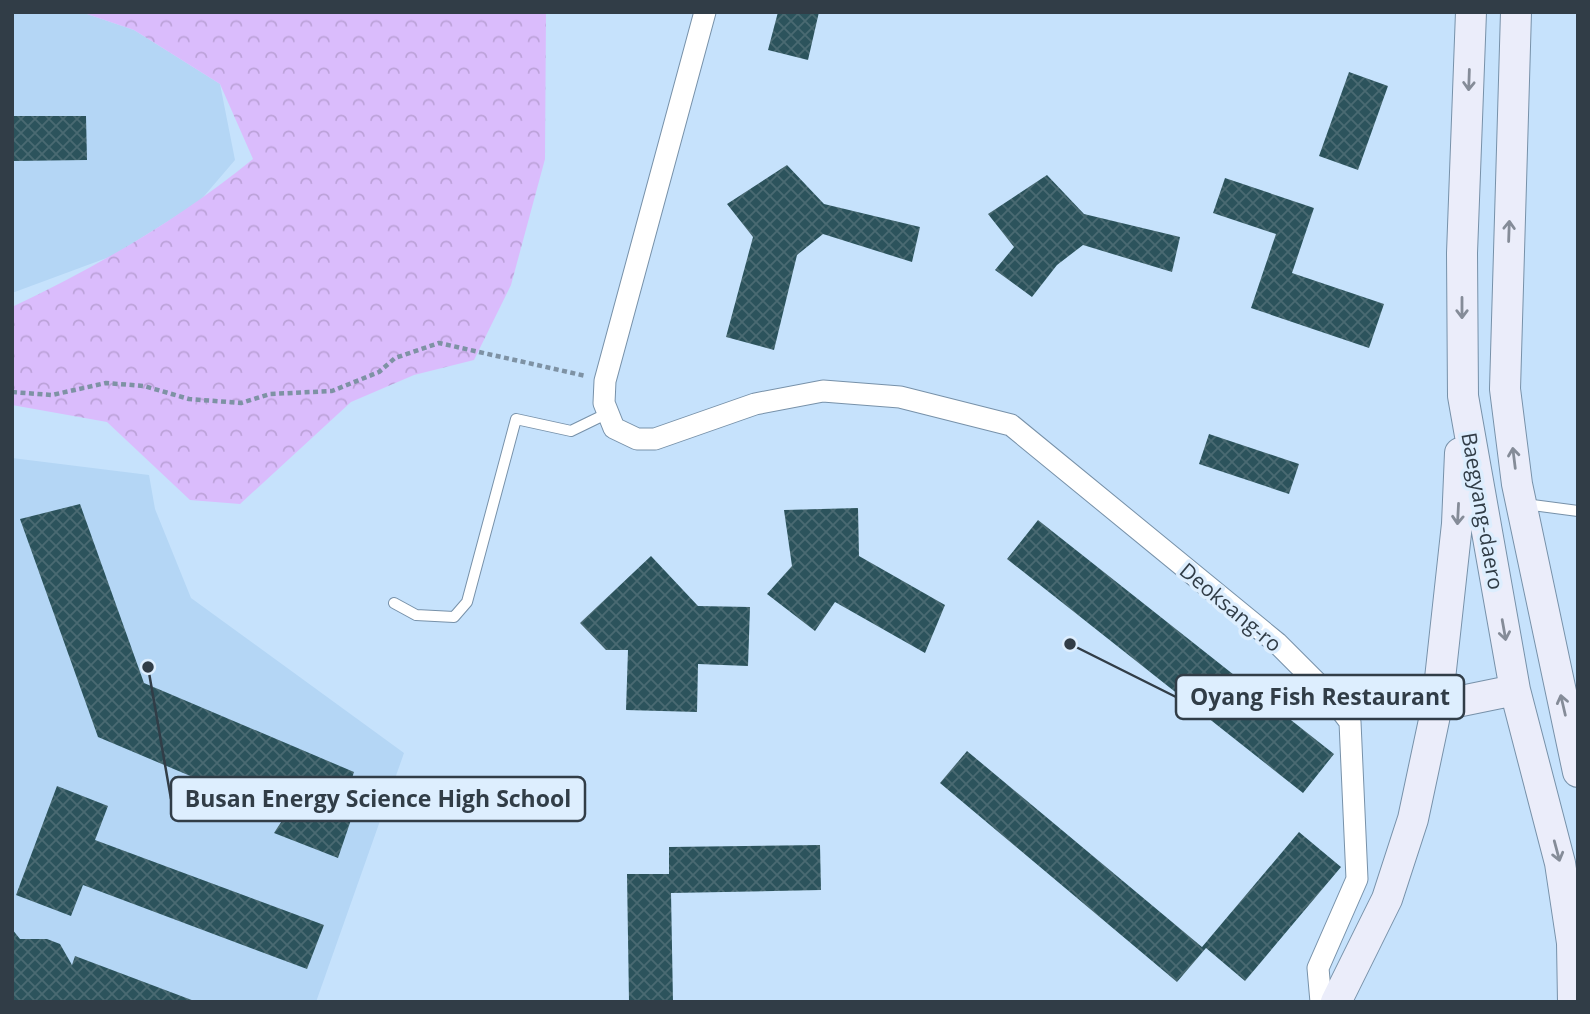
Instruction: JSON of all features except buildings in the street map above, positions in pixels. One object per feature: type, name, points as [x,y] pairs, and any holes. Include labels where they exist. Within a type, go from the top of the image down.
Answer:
[{"type":"main road","name":"Baegyang-daero","points":[[1471,12],[1462,253],[1463,397],[1515,690],[1560,863],[1572,943],[1573,1002]]},
{"type":"main road","name":"Baegyang-daero","points":[[1516,12],[1505,389],[1521,503],[1578,772]]},
{"type":"main road","points":[[1336,1002],[1387,899],[1413,819],[1437,706],[1457,524],[1463,397]]},
{"type":"main road","points":[[1437,706],[1515,690]]},
{"type":"street","points":[[606,414],[605,381],[705,12]]},
{"type":"street","name":"Deoksang-ro","points":[[606,414],[622,435],[637,439],[655,439],[755,404],[822,391],[900,397],[1011,425],[1277,643],[1331,697],[1350,722],[1357,879],[1318,968],[1321,1002]]},
{"type":"lane","points":[[394,603],[416,615],[454,617],[467,602],[516,419],[571,430],[606,414]]},
{"type":"lane","name":"Baegyang-daero","points":[[1521,503],[1578,511]]},
{"type":"path","points":[[12,392],[52,395],[106,383],[144,386],[189,399],[241,403],[270,394],[332,391],[379,372],[395,358],[439,343],[605,381]]},
{"type":"shaded area","points":[[12,12],[81,12],[134,30],[220,84],[235,160],[199,202],[112,256],[12,293]]},
{"type":"shaded area","points":[[12,458],[149,475],[155,509],[191,598],[404,753],[316,1002],[12,1002]]},
{"type":"green space","points":[[81,12],[546,12],[545,159],[511,285],[474,360],[414,375],[351,402],[240,504],[190,500],[107,422],[12,405],[12,307],[137,240],[197,202],[253,159],[220,84],[134,30]]},
{"type":"place","name":"Oyang Fish Restaurant","points":[[1070,644]]},
{"type":"place","name":"Busan Energy Science High School","points":[[148,667]]}]
